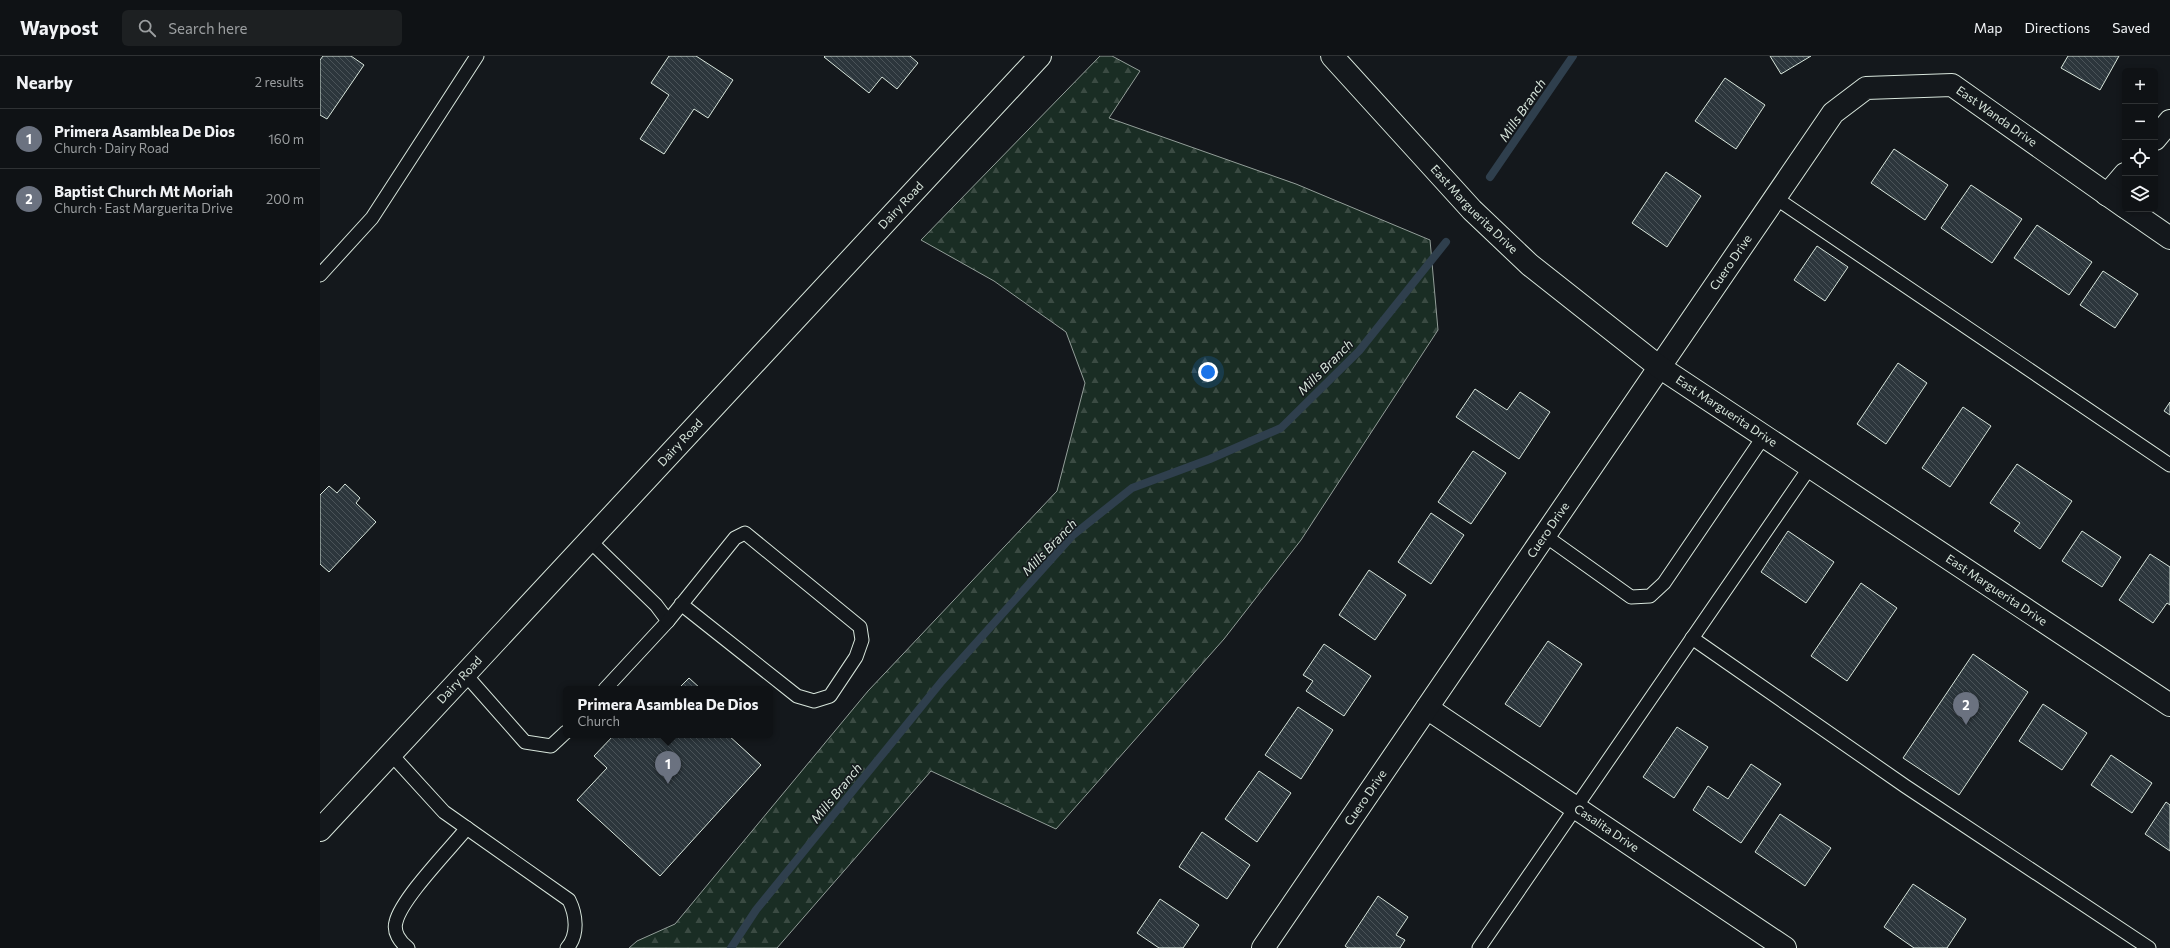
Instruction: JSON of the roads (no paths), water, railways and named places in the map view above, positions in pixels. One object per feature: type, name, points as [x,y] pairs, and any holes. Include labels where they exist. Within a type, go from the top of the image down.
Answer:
[{"type":"street","name":"Dairy Road","points":[[320,830],[1040,56]]},
{"type":"street","name":"East Marguerita Drive","points":[[1332,56],[1472,210],[1530,265],[1658,366],[2170,705]]},
{"type":"street","name":"East Wanda Drive","points":[[1833,112],[1866,88],[1952,85],[2122,205]]},
{"type":"street","name":"Cuero Drive","points":[[1263,948],[1658,366],[1833,112]]},
{"type":"street","points":[[2158,135],[2170,121]]},
{"type":"street","points":[[2107,195],[2123,176]]},
{"type":"street","points":[[2132,212],[2170,238]]},
{"type":"street","name":"Casalita Drive","points":[[1427,708],[1785,948]]},
{"type":"lane","points":[[320,275],[372,218],[477,56]]},
{"type":"lane","points":[[1774,197],[2170,465]]},
{"type":"lane","points":[[1544,536],[1631,597],[1650,596],[1664,583],[1764,436]]},
{"type":"lane","points":[[1479,948],[1810,467]]},
{"type":"lane","points":[[609,686],[668,621],[681,604],[735,538],[745,533],[860,627],[862,640],[856,657],[830,696],[814,701],[797,696],[681,604]]},
{"type":"lane","points":[[589,540],[656,606],[668,621]]},
{"type":"lane","points":[[1692,638],[1905,786],[2149,948]]},
{"type":"lane","points":[[465,674],[525,742],[551,746],[563,735]]},
{"type":"lane","points":[[391,754],[444,812],[569,900],[576,919],[574,932],[567,948]]},
{"type":"lane","points":[[408,948],[396,933],[395,923],[399,913],[411,896],[467,828]]},
{"type":"waterway","name":"Mills Branch","points":[[1490,177],[1573,56]]},
{"type":"waterway","name":"Mills Branch","points":[[731,948],[756,910],[942,681],[1072,536],[1132,488],[1210,459],[1281,428],[1359,351],[1446,242]]},
{"type":"place","name":"Baptist Church Mt Moriah","points":[[1966,725]]},
{"type":"place","name":"Primera Asamblea De Dios","points":[[668,784]]}]
